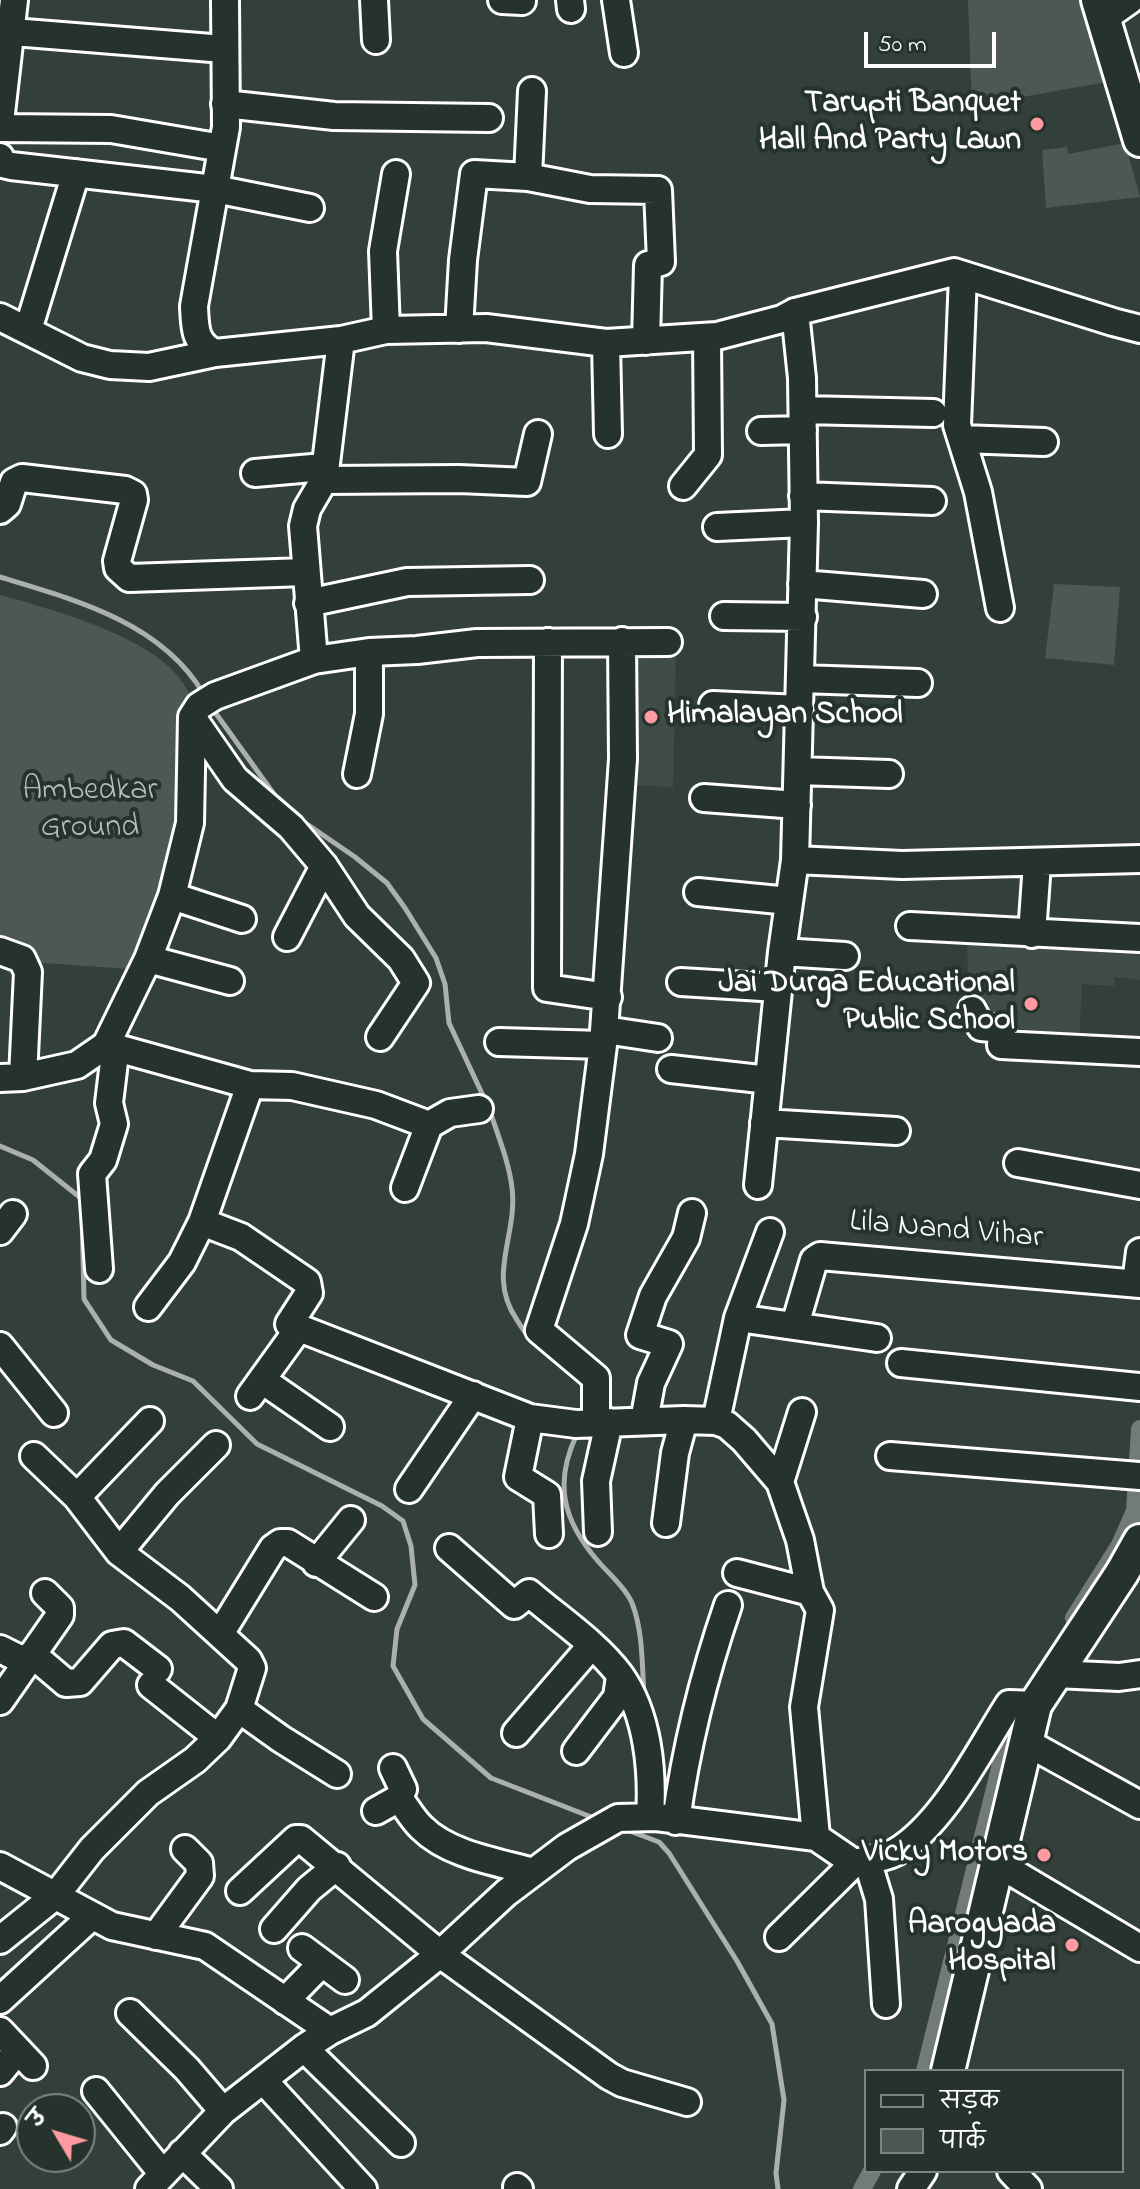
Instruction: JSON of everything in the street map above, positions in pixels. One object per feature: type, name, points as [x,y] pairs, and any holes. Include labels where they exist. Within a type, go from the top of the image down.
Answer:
[{"type":"main road","points":[[1100,9],[1140,140]]},
{"type":"main road","points":[[948,2069],[1026,1742],[1025,1704],[1055,1674],[1140,1541]]},
{"type":"street","points":[[14,0],[6,31],[0,125],[111,129],[222,148]]},
{"type":"street","points":[[215,353],[205,348],[195,333],[194,306],[226,127],[225,0]]},
{"type":"street","points":[[374,0],[376,40]]},
{"type":"street","points":[[502,0],[522,1]]},
{"type":"street","points":[[616,0],[624,53]]},
{"type":"street","points":[[1100,9],[1130,0]]},
{"type":"street","points":[[6,31],[224,49]]},
{"type":"street","points":[[528,177],[532,91]]},
{"type":"street","points":[[225,104],[334,116],[489,118]]},
{"type":"street","points":[[0,157],[3,164],[11,166],[215,189],[310,208]]},
{"type":"street","points":[[28,330],[76,173]]},
{"type":"street","points":[[386,330],[383,251],[396,174]]},
{"type":"street","points":[[459,329],[463,260],[474,174],[528,177],[590,189],[658,190],[661,262],[648,265],[646,341]]},
{"type":"street","points":[[0,317],[82,358],[110,365],[149,367],[215,353],[341,340],[386,330],[486,328],[606,343],[707,337],[954,272],[1140,329]]},
{"type":"street","points":[[963,275],[957,425],[978,492],[1000,608]]},
{"type":"street","points":[[758,1185],[782,952],[795,860],[803,617],[803,420],[795,312]]},
{"type":"street","points":[[683,486],[708,455],[707,337]]},
{"type":"street","points":[[314,660],[304,518],[324,473],[341,340]]},
{"type":"street","points":[[606,343],[608,434]]},
{"type":"street","points":[[761,431],[803,420],[933,413]]},
{"type":"street","points":[[255,473],[527,482],[538,434]]},
{"type":"street","points":[[962,439],[1044,442]]},
{"type":"street","points":[[0,510],[7,504],[14,482],[22,478],[125,490],[133,494],[134,500],[117,561],[122,575],[129,578],[306,572]]},
{"type":"street","points":[[717,527],[803,510],[932,501]]},
{"type":"street","points":[[308,603],[407,582],[530,580]]},
{"type":"street","points":[[802,584],[923,594]]},
{"type":"street","points":[[724,616],[803,617]]},
{"type":"street","points":[[598,1532],[593,1423],[596,1378],[539,1330],[574,1224],[589,1154],[604,1038],[623,759],[622,641]]},
{"type":"street","points":[[548,642],[547,988],[608,997]]},
{"type":"street","points":[[202,706],[314,660],[369,652],[477,643],[668,642]]},
{"type":"street","points":[[357,774],[369,714],[369,652]]},
{"type":"street","points":[[801,679],[918,683]]},
{"type":"street","points":[[713,705],[800,709]]},
{"type":"street","points":[[202,706],[235,779],[291,827],[324,866],[357,916],[401,959],[416,983],[380,1037]]},
{"type":"street","points":[[0,951],[22,959],[28,972],[12,1078],[77,1065],[106,1045],[148,959],[172,896],[190,823],[202,706]]},
{"type":"street","points":[[798,771],[889,774]]},
{"type":"street","points":[[704,798],[797,805]]},
{"type":"street","points":[[795,860],[902,865],[1140,859]]},
{"type":"street","points":[[1032,934],[1037,863]]},
{"type":"street","points":[[287,937],[324,866]]},
{"type":"street","points":[[698,892],[789,901]]},
{"type":"street","points":[[172,896],[242,919]]},
{"type":"street","points":[[910,926],[1140,938]]},
{"type":"street","points":[[782,952],[845,956]]},
{"type":"street","points":[[148,959],[230,981]]},
{"type":"street","points":[[681,982],[778,988]]},
{"type":"street","points":[[972,1010],[981,1027],[1002,1029],[1001,1045],[1140,1052]]},
{"type":"street","points":[[499,1042],[658,1038]]},
{"type":"street","points":[[106,1045],[250,1085],[292,1086],[376,1105],[429,1125]]},
{"type":"street","points":[[99,1269],[92,1174],[103,1160],[114,1124],[109,1103],[114,1062],[106,1045]]},
{"type":"street","points":[[671,1069],[769,1080]]},
{"type":"street","points":[[148,1307],[182,1262],[202,1222],[250,1085]]},
{"type":"street","points":[[405,1188],[429,1125],[450,1113],[479,1109]]},
{"type":"street","points":[[764,1123],[896,1131]]},
{"type":"street","points":[[1018,1163],[1140,1185]]},
{"type":"street","points":[[644,1421],[651,1383],[669,1344],[640,1335],[653,1296],[686,1238],[692,1213]]},
{"type":"street","points":[[202,1222],[241,1237],[307,1282],[309,1293],[289,1324],[530,1418],[593,1423],[716,1421],[727,1425],[744,1440],[780,1482],[800,1540],[810,1592],[820,1610],[804,1707],[816,1837]]},
{"type":"street","points":[[716,1421],[738,1318],[770,1232]]},
{"type":"street","points":[[1138,1283],[1140,1252]]},
{"type":"street","name":"Lila Nand Vihar","points":[[795,1325],[814,1260],[820,1256],[1138,1283]]},
{"type":"street","points":[[738,1318],[877,1338]]},
{"type":"street","points":[[299,1328],[256,1388],[330,1427]]},
{"type":"street","points":[[0,1346],[54,1413]]},
{"type":"street","points":[[901,1363],[1139,1386]]},
{"type":"street","points":[[409,1489],[473,1395]]},
{"type":"street","points":[[780,1482],[802,1412]]},
{"type":"street","points":[[530,1418],[518,1477],[547,1495],[549,1534]]},
{"type":"street","points":[[666,1523],[675,1453],[684,1420]]},
{"type":"street","points":[[77,1497],[150,1421]]},
{"type":"street","points":[[119,1552],[167,1494],[216,1445]]},
{"type":"street","points":[[0,1940],[56,1895],[92,1849],[148,1793],[195,1760],[218,1738],[239,1709],[252,1668],[248,1660],[180,1598],[119,1552],[77,1497],[34,1456]]},
{"type":"street","points":[[890,1456],[1137,1476]]},
{"type":"street","points":[[316,1563],[351,1520]]},
{"type":"street","points":[[220,1634],[273,1548],[280,1543],[288,1543],[374,1597]]},
{"type":"street","points":[[449,1548],[514,1605],[529,1593],[591,1646],[620,1676],[633,1699],[644,1735],[652,1784],[650,1817]]},
{"type":"street","points":[[737,1573],[810,1592]]},
{"type":"street","points":[[0,1701],[60,1615],[56,1602],[45,1593]]},
{"type":"street","points":[[676,1821],[685,1761],[711,1655],[728,1605]]},
{"type":"street","points":[[0,1649],[29,1658],[66,1683],[73,1684],[80,1682],[118,1642],[124,1643],[218,1738]]},
{"type":"street","points":[[516,1733],[591,1646]]},
{"type":"street","points":[[1055,1674],[1119,1677],[1140,1674]]},
{"type":"street","points":[[576,1751],[617,1697],[620,1676]]},
{"type":"street","points":[[779,1937],[860,1861],[894,1853],[927,1827],[1009,1704],[1025,1704]]},
{"type":"street","points":[[239,1709],[337,1774]]},
{"type":"street","points":[[1026,1742],[1140,1805]]},
{"type":"street","points":[[376,1811],[399,1798],[403,1789],[393,1768]]},
{"type":"street","points":[[399,1798],[422,1829],[443,1843],[466,1853],[533,1872]]},
{"type":"street","points":[[96,2091],[156,2181],[223,2111],[304,2048],[367,2013],[533,1872],[608,1823],[650,1817],[816,1837],[860,1861],[879,1899],[886,2004]]},
{"type":"street","points":[[240,1891],[296,1839],[306,1842],[440,1954],[609,2076],[622,2083],[687,2102]]},
{"type":"street","points":[[156,1936],[200,1876],[199,1863],[185,1849]]},
{"type":"street","points":[[997,1863],[1140,1948]]},
{"type":"street","points":[[274,1929],[309,1889],[337,1866]]},
{"type":"street","points":[[3,1872],[56,1895],[112,1926],[205,1946],[330,2031]]},
{"type":"street","points":[[0,2000],[92,1916]]},
{"type":"street","points":[[285,2001],[312,1956],[345,1980]]},
{"type":"street","points":[[130,2013],[187,2069],[223,2111]]},
{"type":"street","points":[[0,2031],[26,2058],[0,2072]]},
{"type":"street","points":[[304,2048],[401,2143]]},
{"type":"street","points":[[264,2081],[363,2189]]},
{"type":"street","points":[[182,2153],[219,2189]]},
{"type":"street","points":[[1013,2173],[1028,2189]]},
{"type":"shaded area","name":"Himalayan School","points":[[628,649],[676,650],[673,787],[627,785]]},
{"type":"shaded area","name":"Jai Durga Educational Public School","points":[[967,935],[1140,942],[1140,980],[1115,977],[1114,986],[1082,984],[1079,1043],[1005,1041],[980,1021],[983,978],[968,976]]},
{"type":"green space","points":[[968,0],[1083,0],[1106,82],[972,106]]},
{"type":"green space","points":[[1125,143],[1140,197],[1046,208],[1042,150],[1067,147],[1068,154]]},
{"type":"green space","points":[[1054,584],[1120,587],[1114,665],[1045,658]]},
{"type":"green space","name":"Ambedkar Ground","points":[[0,595],[79,619],[135,643],[178,677],[191,697],[178,717],[179,822],[157,903],[129,969],[43,963],[0,943]]},
{"type":"waterway","points":[[0,577],[57,594],[140,631],[164,648],[203,693]]},
{"type":"waterway","points":[[212,708],[276,797]]},
{"type":"waterway","points":[[301,820],[387,883],[405,908],[436,958],[445,984],[449,1023],[486,1102]]},
{"type":"waterway","points":[[490,1111],[512,1188],[513,1206],[503,1271],[504,1287],[517,1320],[530,1339],[541,1348]]},
{"type":"waterway","points":[[0,1146],[33,1160],[82,1199],[82,1204]]},
{"type":"waterway","points":[[82,1214],[84,1299],[111,1340],[153,1365],[193,1381],[257,1444],[382,1506],[403,1521],[411,1546],[415,1585],[397,1629],[393,1666],[423,1719],[491,1778],[599,1820]]},
{"type":"waterway","points":[[1074,1618],[1120,1545],[1135,1511],[1140,1429]]},
{"type":"waterway","points":[[577,1434],[566,1468],[565,1500],[569,1515],[585,1545],[632,1603],[640,1637],[644,1695]]},
{"type":"waterway","points":[[925,2069],[1006,1744],[1022,1705]]},
{"type":"waterway","points":[[627,1830],[659,1842],[669,1853],[737,1961],[772,2024],[784,2100],[776,2173],[778,2189]]},
{"type":"waterway","points":[[862,2189],[871,2173]]},
{"type":"place","name":"Tarupti Banquet Hall And Party Lawn","points":[[1037,124]]},
{"type":"place","name":"Himalayan School","points":[[651,717]]},
{"type":"place","name":"Jai Durga Educational Public School","points":[[1031,1004]]},
{"type":"place","name":"Vicky Motors","points":[[1044,1855]]},
{"type":"place","name":"Aarogyada Hospital","points":[[1072,1945]]}]
